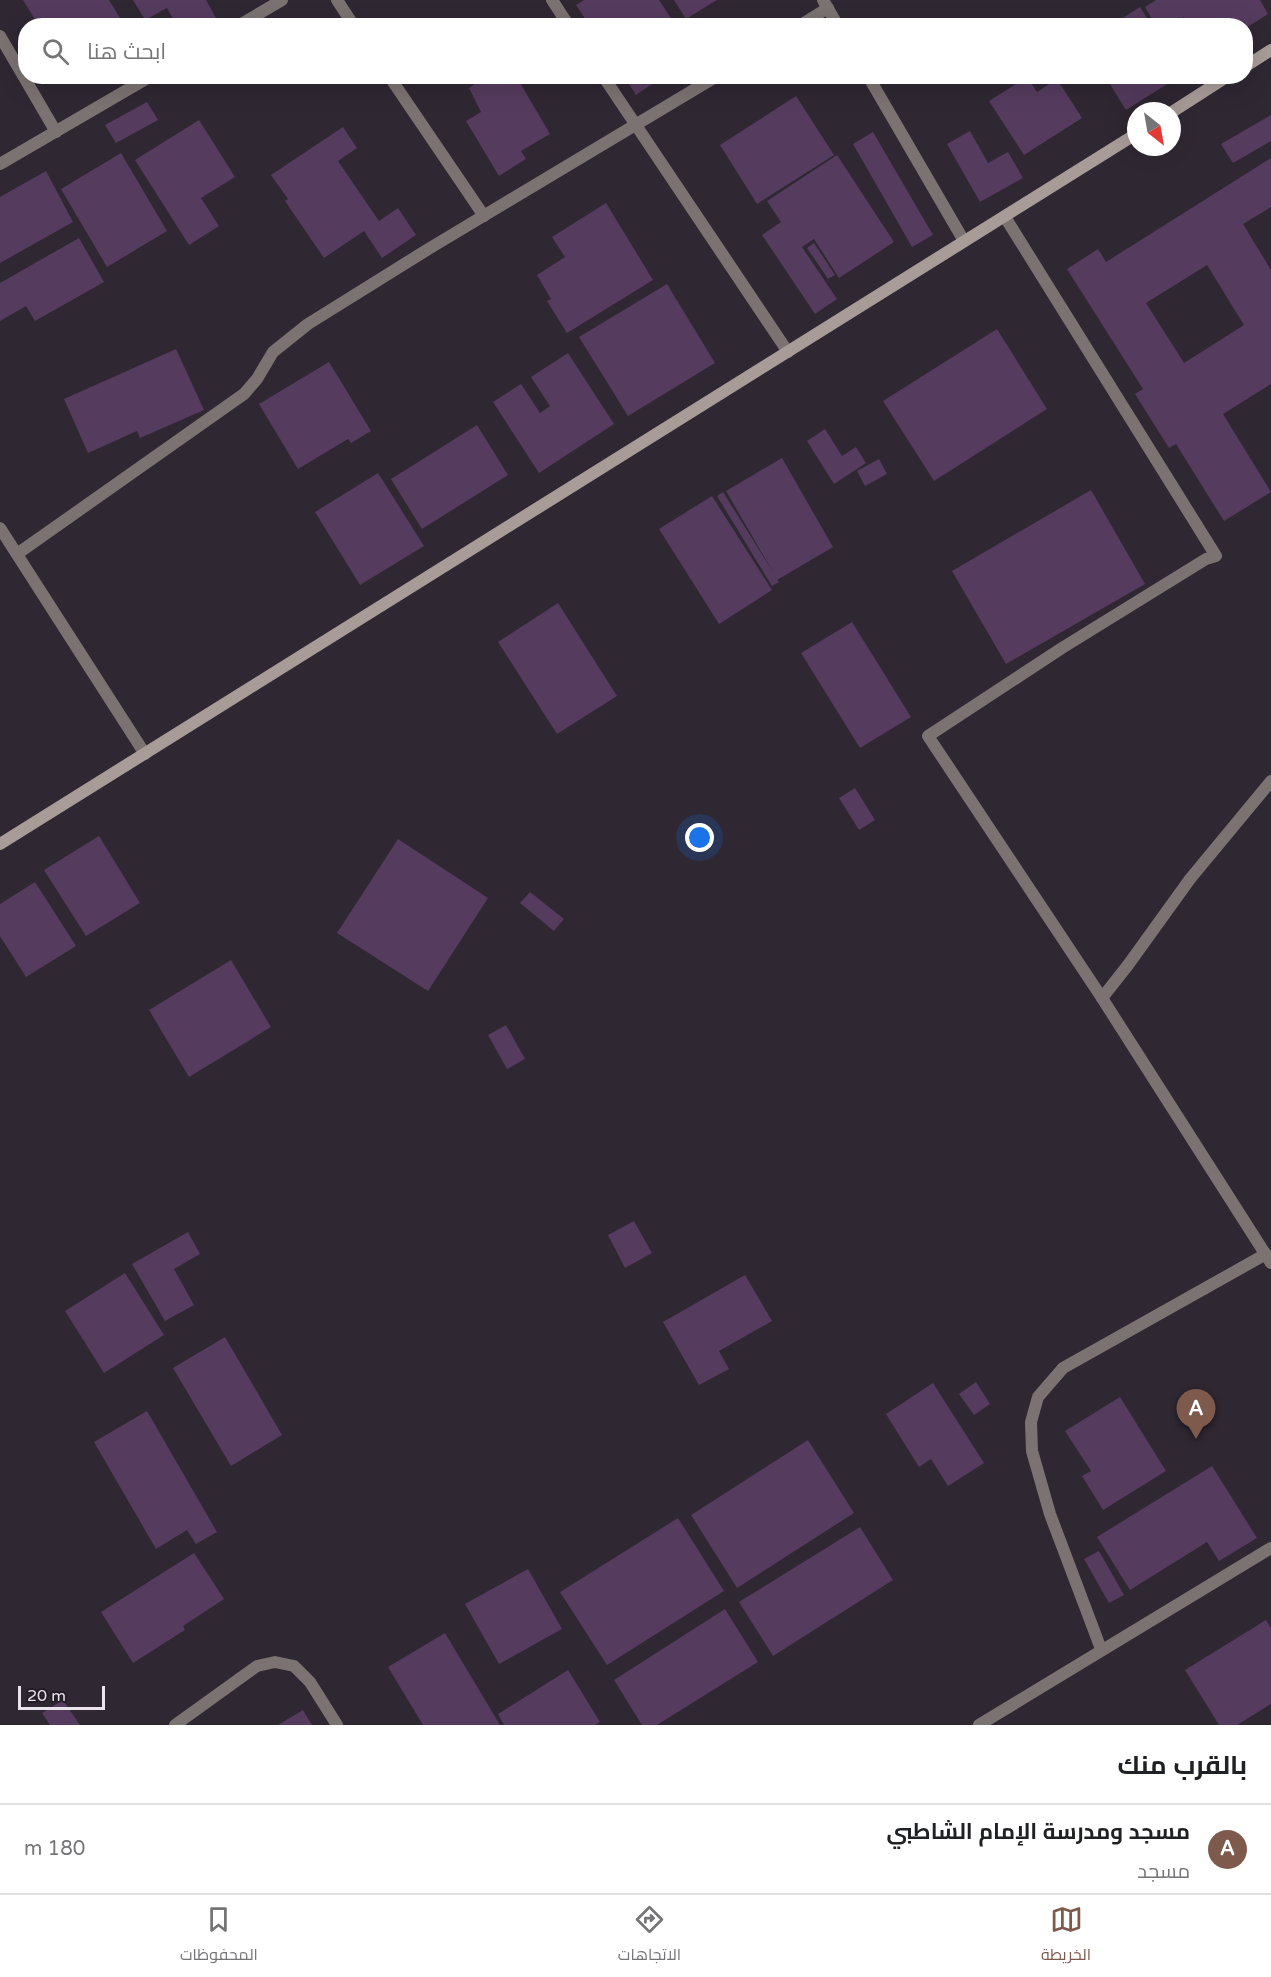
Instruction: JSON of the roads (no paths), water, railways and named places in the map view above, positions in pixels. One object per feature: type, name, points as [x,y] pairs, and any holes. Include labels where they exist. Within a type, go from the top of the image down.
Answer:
[{"type":"street","points":[[252,18],[282,0]]},
{"type":"street","points":[[337,0],[349,18]]},
{"type":"street","points":[[552,0],[564,18]]},
{"type":"street","points":[[809,18],[826,4],[834,18]]},
{"type":"street","points":[[0,36],[18,67]]},
{"type":"street","points":[[1253,61],[1271,50]]},
{"type":"street","points":[[28,84],[56,132]]},
{"type":"street","points":[[0,165],[137,84]]},
{"type":"street","points":[[394,84],[484,216]]},
{"type":"street","points":[[608,84],[788,352]]},
{"type":"street","points":[[17,554],[244,394],[257,379],[273,352],[308,324],[704,84]]},
{"type":"street","points":[[873,84],[964,241]]},
{"type":"street","points":[[1181,106],[1216,84]]},
{"type":"street","points":[[0,844],[1127,140]]},
{"type":"street","points":[[1005,217],[1216,556],[1206,559],[1072,642],[928,736],[1102,998],[1268,1258],[1064,1368],[1038,1397],[1031,1422],[1032,1451],[1050,1514],[1101,1649]]},
{"type":"street","points":[[0,528],[145,754]]},
{"type":"street","points":[[1102,998],[1191,879],[1271,781]]},
{"type":"street","points":[[979,1725],[1271,1548]]},
{"type":"street","points":[[175,1725],[257,1666],[275,1662],[294,1666],[310,1682],[337,1725]]},
{"type":"place","name":"مسجد ومدرسة الإمام الشاطبي","points":[[1196,1439]]}]
